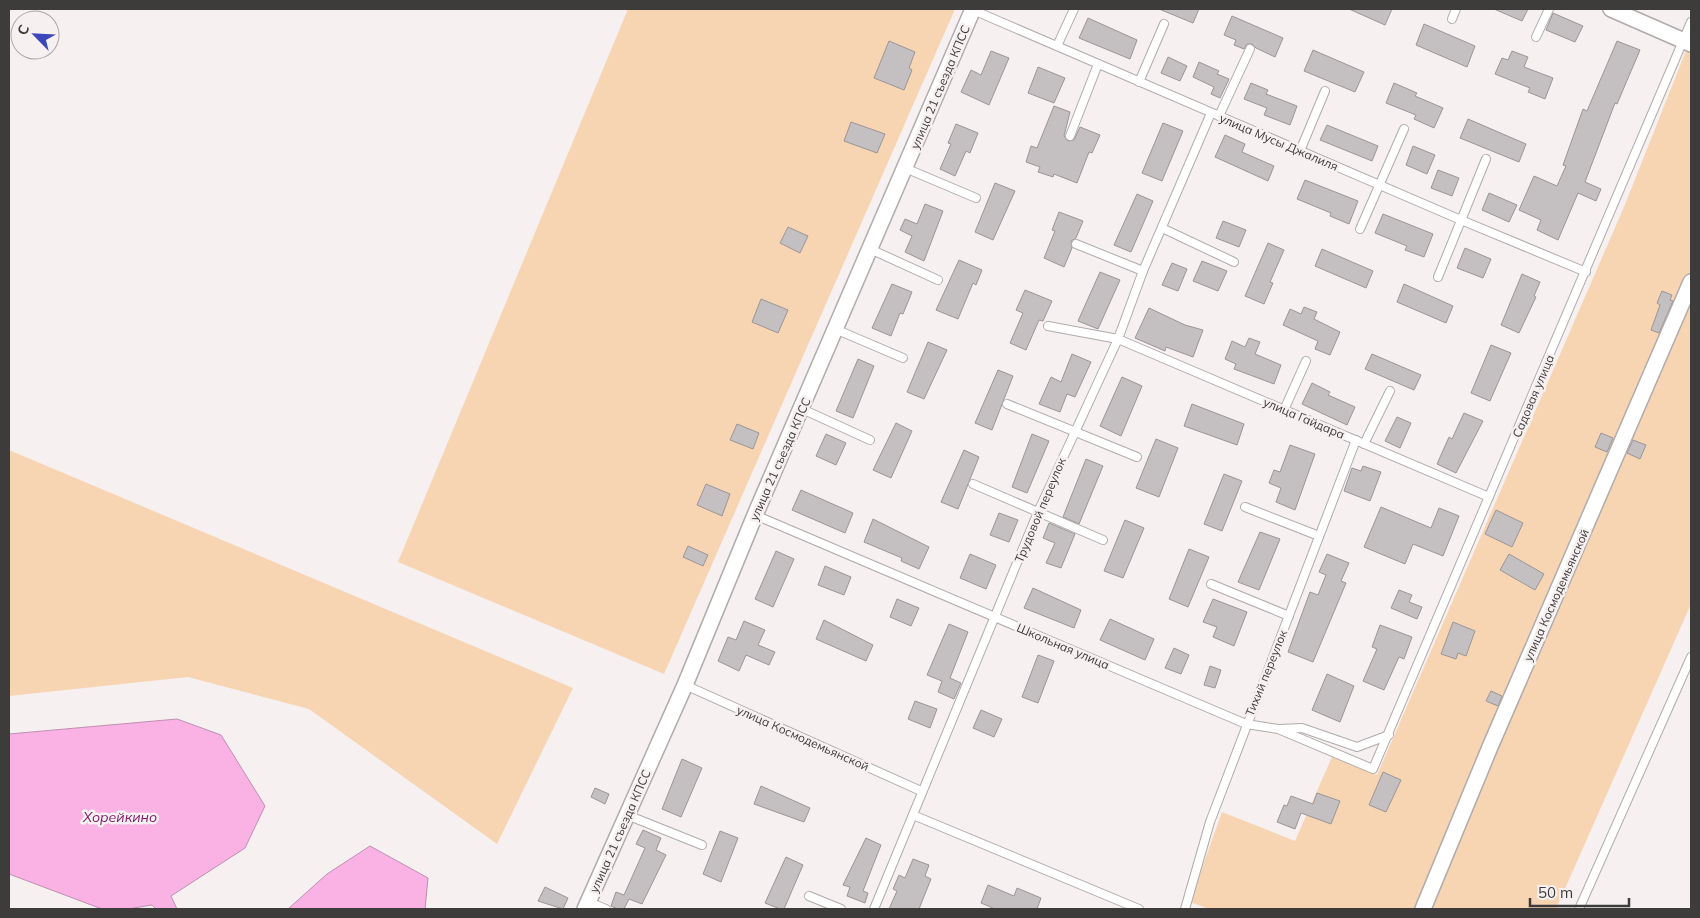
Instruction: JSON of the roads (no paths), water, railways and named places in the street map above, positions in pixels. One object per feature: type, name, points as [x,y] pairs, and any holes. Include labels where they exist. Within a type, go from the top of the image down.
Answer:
[{"type":"street","name":"улица 21 съезда КПСС","points":[[587,905],[685,686],[755,515],[973,9]]},
{"type":"street","points":[[1612,9],[1687,42]]},
{"type":"street","name":"улица Космодемьянской","points":[[1423,909],[1490,747],[1691,282]]},
{"type":"lane","name":"улица Мусы Джалиля","points":[[973,9],[1139,82],[1586,272]]},
{"type":"lane","points":[[1057,46],[1074,9]]},
{"type":"lane","points":[[1452,19],[1456,9]]},
{"type":"lane","points":[[1536,37],[1549,9]]},
{"type":"lane","name":"Садовая улица","points":[[1373,769],[1586,272],[1687,42],[1691,22]]},
{"type":"lane","points":[[1139,82],[1164,24]]},
{"type":"lane","name":"Трудовой переулок","points":[[874,909],[921,791],[1038,512],[1118,339],[1143,271],[1215,114],[1250,49]]},
{"type":"lane","points":[[1070,136],[1098,64]]},
{"type":"lane","points":[[1300,151],[1325,91]]},
{"type":"lane","points":[[1360,229],[1404,129]]},
{"type":"lane","points":[[1438,277],[1486,159]]},
{"type":"lane","points":[[905,168],[976,198]]},
{"type":"lane","points":[[1162,228],[1234,262]]},
{"type":"lane","points":[[1076,244],[1143,271]]},
{"type":"lane","points":[[870,249],[938,280]]},
{"type":"lane","name":"улица Гайдара","points":[[1048,326],[1118,339],[1490,497]]},
{"type":"lane","points":[[835,329],[903,358]]},
{"type":"lane","points":[[1284,410],[1306,361]]},
{"type":"lane","points":[[1364,444],[1390,390]]},
{"type":"lane","points":[[1007,404],[1137,457]]},
{"type":"lane","points":[[802,409],[870,440]]},
{"type":"lane","name":"Тихий переулок","points":[[1185,909],[1210,822],[1356,440]]},
{"type":"lane","points":[[972,484],[1103,540]]},
{"type":"lane","points":[[1245,506],[1319,536]]},
{"type":"lane","name":"Школьная улица","points":[[755,515],[1246,724],[1278,729],[1373,769]]},
{"type":"lane","points":[[1211,584],[1289,616]]},
{"type":"lane","points":[[1579,909],[1691,657]]},
{"type":"lane","name":"улица Космодемьянской","points":[[685,686],[921,791]]},
{"type":"lane","points":[[1278,729],[1302,728],[1357,747],[1389,735]]},
{"type":"lane","points":[[628,815],[702,845]]},
{"type":"lane","points":[[913,815],[1139,909]]},
{"type":"lane","points":[[809,896],[841,909]]},
{"type":"lane","points":[[587,905],[606,909]]},
{"type":"water","name":"Хорейкино","points":[[177,719],[221,735],[265,806],[245,848],[171,896],[177,909],[156,909],[152,905],[128,909],[102,909],[9,874],[9,734]]},
{"type":"water","points":[[370,846],[428,878],[425,909],[288,909],[327,874]]}]
